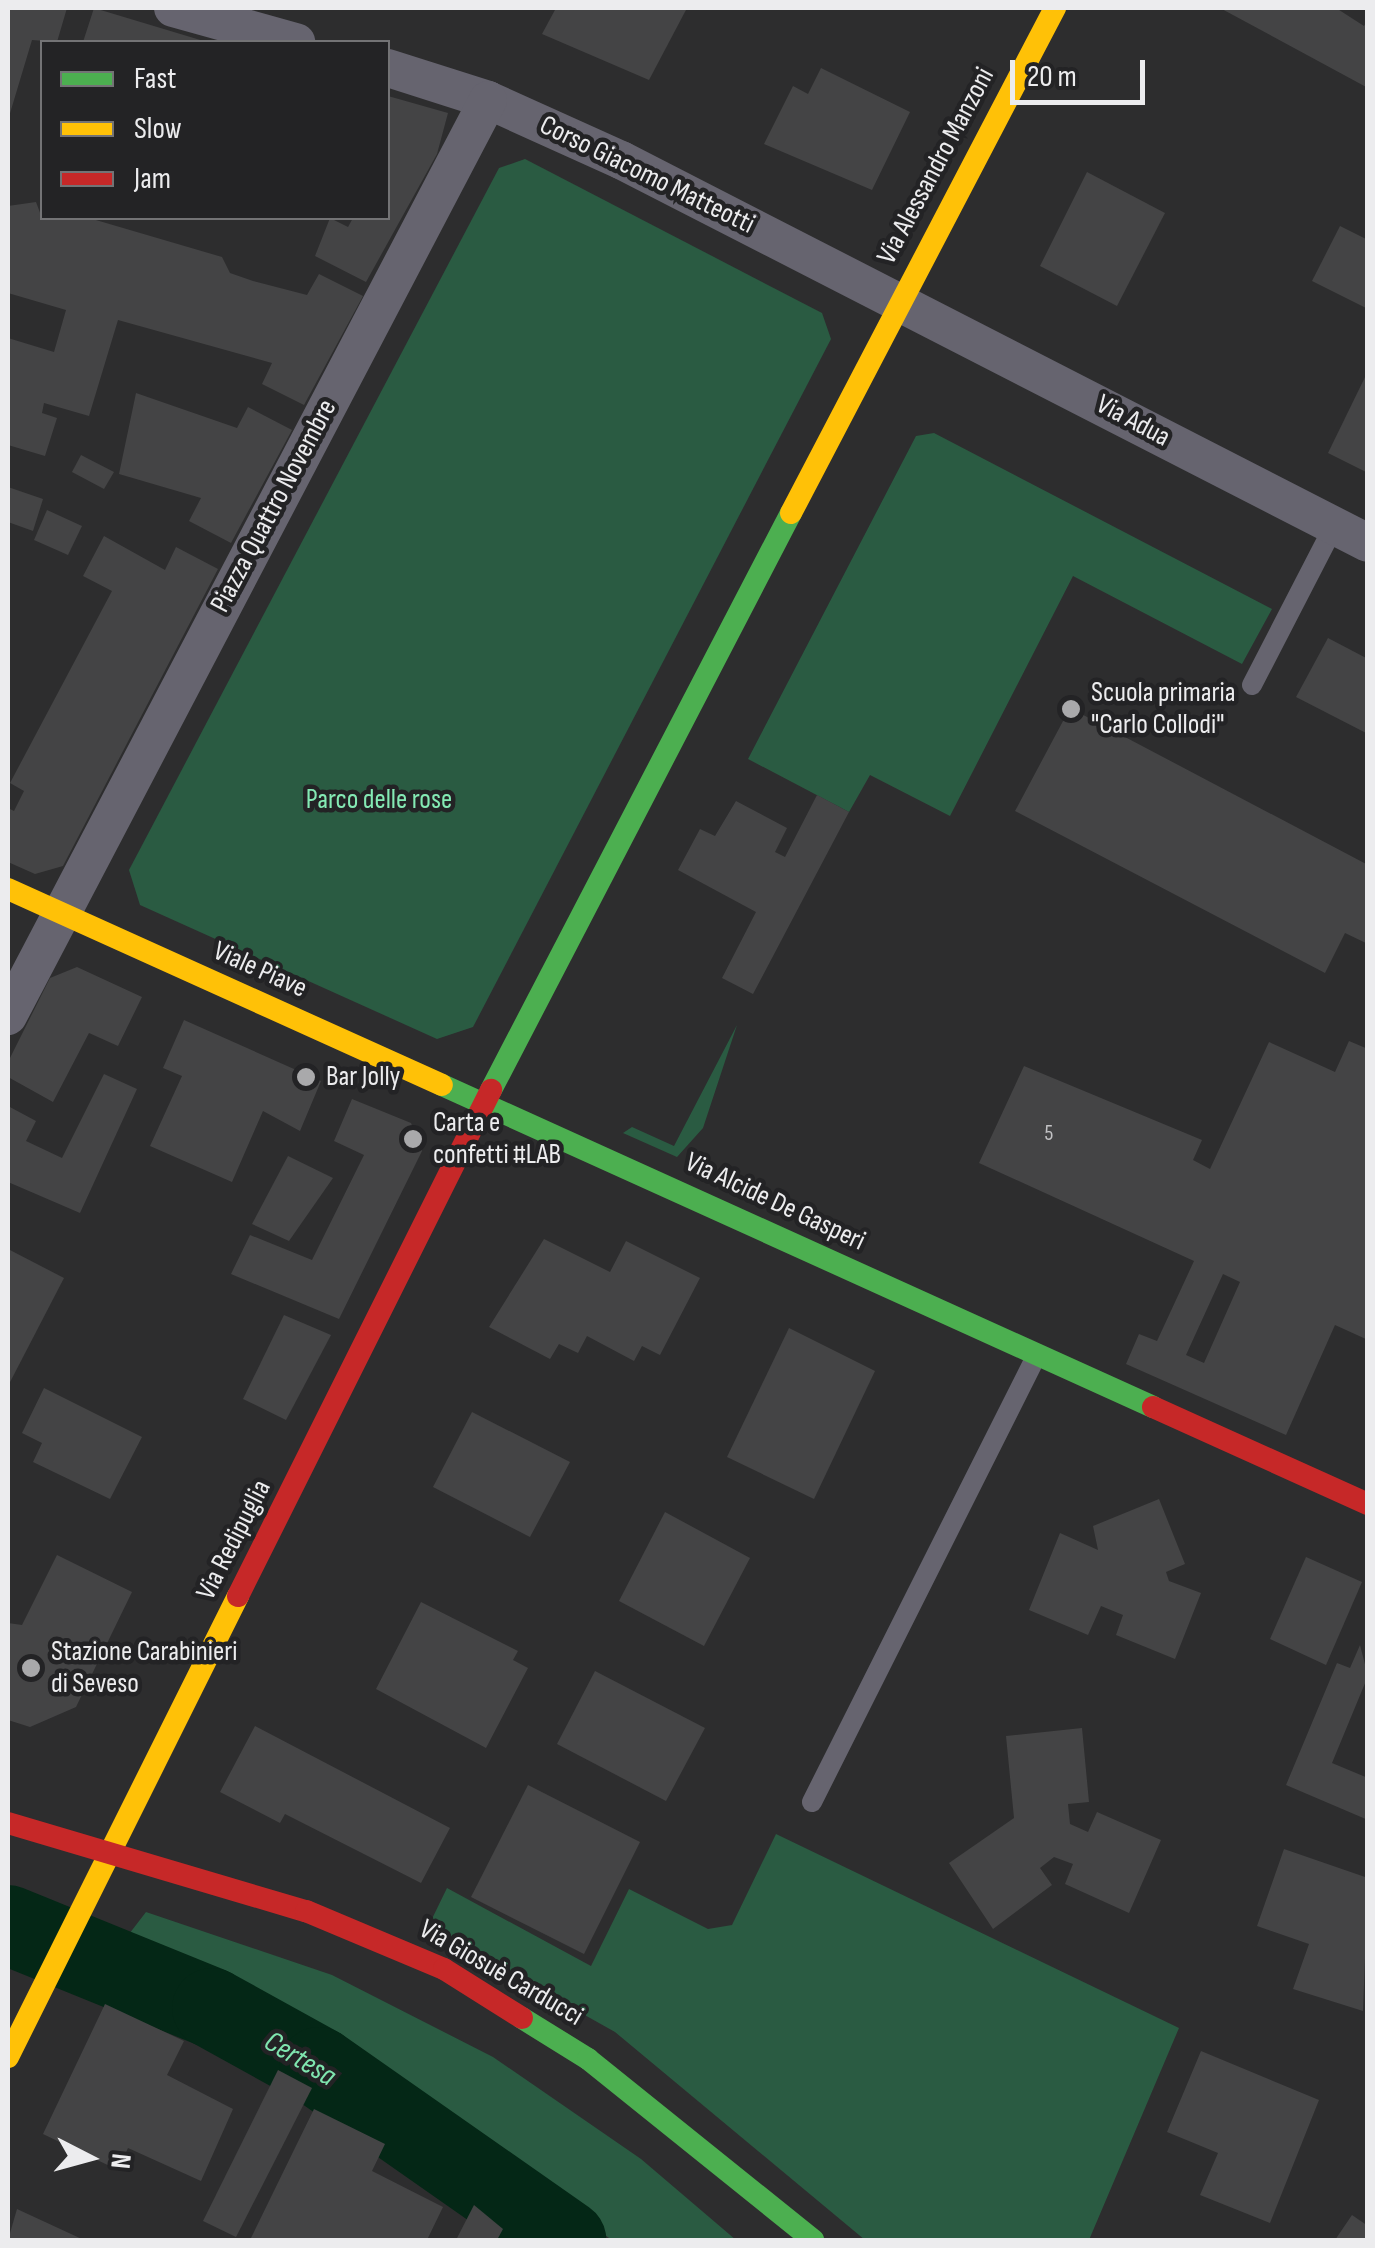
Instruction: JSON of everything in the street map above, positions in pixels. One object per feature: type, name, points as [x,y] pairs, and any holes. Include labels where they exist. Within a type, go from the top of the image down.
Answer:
[{"type":"street","points":[[172,8],[289,40]]},
{"type":"street","name":"Via Alessandro Manzoni","points":[[898,301],[1055,8]]},
{"type":"street","name":"Corso Giacomo Matteotti","points":[[390,69],[488,100],[898,301]]},
{"type":"street","name":"Piazza Quattro Novembre","points":[[8,1016],[488,100]]},
{"type":"street","points":[[489,1106],[898,301]]},
{"type":"street","name":"Via Adua","points":[[898,301],[1351,534]]},
{"type":"street","name":"Viale Piave","points":[[8,889],[489,1106]]},
{"type":"street","name":"Via Alcide De Gasperi","points":[[489,1106],[1368,1504]]},
{"type":"street","name":"Via Redipuglia","points":[[8,2057],[489,1106]]},
{"type":"street","name":"Via Giosuè Carducci","points":[[8,1824],[306,1912],[457,1976],[588,2059],[813,2240]]},
{"type":"lane","points":[[1252,686],[1351,534]]},
{"type":"lane","points":[[812,1802],[1037,1355]]},
{"type":"green space","name":"Parco delle rose","points":[[525,159],[822,313],[831,339],[473,1027],[437,1039],[140,905],[129,870],[499,168]]},
{"type":"green space","points":[[934,433],[1272,609],[1242,664],[1073,576],[950,816],[870,775],[849,812],[748,759],[916,436]]},
{"type":"green space","points":[[737,1025],[703,1128],[677,1157],[623,1133],[632,1127],[674,1146]]},
{"type":"green space","points":[[776,1834],[1179,2028],[1089,2240],[865,2240],[615,2032],[428,1927],[447,1888],[591,1966],[629,1889],[708,1929],[732,1925]]},
{"type":"green space","points":[[146,1912],[332,1975],[493,2057],[641,2159],[736,2240],[612,2240],[312,2034],[116,1951]]},
{"type":"building","points":[[8,8],[67,8],[58,40],[32,40],[8,120]]},
{"type":"building","points":[[94,8],[200,40],[84,40]]},
{"type":"building","points":[[556,8],[687,8],[649,80],[542,34]]},
{"type":"building","points":[[1220,8],[1336,8],[1364,26],[1368,19],[1368,88]]},
{"type":"building","points":[[821,68],[910,112],[872,190],[764,144],[793,86],[808,94]]},
{"type":"building","points":[[390,97],[448,113],[437,154],[366,282],[315,256],[329,220],[348,227],[352,220],[390,220]]},
{"type":"building","points":[[1087,172],[1165,213],[1117,306],[1040,266]]},
{"type":"building","points":[[36,202],[40,220],[96,220],[222,257],[230,273],[307,295],[319,274],[363,296],[304,405],[262,384],[272,363],[118,320],[89,416],[44,403],[42,413],[57,418],[45,456],[8,445],[8,338],[54,352],[66,310],[8,293],[8,206]]},
{"type":"building","points":[[1340,226],[1368,240],[1368,309],[1312,281]]},
{"type":"building","points":[[1368,371],[1368,473],[1328,453]]},
{"type":"building","points":[[136,393],[237,428],[248,407],[292,430],[231,543],[189,521],[201,498],[119,474]]},
{"type":"building","points":[[81,455],[114,472],[104,489],[72,472]]},
{"type":"building","points":[[8,487],[43,499],[33,531],[8,522]]},
{"type":"building","points":[[47,510],[82,526],[68,555],[34,540]]},
{"type":"building","points":[[104,536],[165,570],[176,547],[218,569],[63,866],[35,874],[8,862],[8,808],[14,811],[24,791],[10,783],[112,591],[83,576]]},
{"type":"building","points":[[1328,638],[1368,659],[1368,734],[1296,697]]},
{"type":"building","points":[[1070,708],[1368,865],[1368,944],[1345,933],[1325,973],[1015,811]]},
{"type":"building","points":[[817,795],[849,812],[753,994],[722,978],[756,912],[678,870],[700,829],[715,836],[736,801],[787,828],[775,852],[785,857]]},
{"type":"building","points":[[77,967],[142,997],[118,1046],[89,1033],[53,1102],[8,1077],[8,1062],[50,978]]},
{"type":"building","points":[[184,1020],[321,1081],[300,1131],[263,1111],[232,1182],[150,1146],[182,1076],[163,1068]]},
{"type":"building","points":[[1349,1041],[1368,1049],[1368,1340],[1335,1325],[1286,1435],[1126,1364],[1139,1334],[1157,1341],[1194,1261],[979,1163],[1024,1066],[1202,1140],[1193,1160],[1210,1169],[1269,1042],[1335,1072]],"holes":[[[1223,1274],[1240,1282],[1204,1363],[1186,1355]]]},
{"type":"building","points":[[104,1074],[137,1089],[80,1213],[8,1182],[8,1106],[36,1121],[26,1141],[62,1158]]},
{"type":"building","points":[[352,1099],[411,1123],[422,1151],[339,1319],[231,1274],[250,1235],[312,1260],[364,1155],[334,1141]]},
{"type":"building","points":[[288,1156],[333,1178],[289,1241],[252,1224]]},
{"type":"building","points":[[544,1239],[610,1272],[626,1241],[700,1278],[660,1355],[642,1346],[634,1361],[587,1336],[578,1353],[559,1344],[550,1359],[489,1327]]},
{"type":"building","points":[[8,1249],[64,1278],[8,1386]]},
{"type":"building","points":[[284,1315],[331,1335],[286,1420],[243,1399]]},
{"type":"building","points":[[789,1328],[875,1371],[814,1499],[727,1457]]},
{"type":"building","points":[[44,1388],[142,1437],[110,1499],[33,1462],[42,1443],[22,1433]]},
{"type":"building","points":[[472,1412],[570,1462],[530,1537],[433,1487]]},
{"type":"building","points":[[1159,1499],[1185,1564],[1166,1572],[1169,1581],[1201,1593],[1175,1659],[1116,1635],[1123,1615],[1101,1606],[1088,1635],[1029,1610],[1060,1533],[1098,1550],[1093,1526]]},
{"type":"building","points":[[665,1512],[750,1558],[704,1646],[619,1601]]},
{"type":"building","points":[[57,1555],[132,1592],[76,1707],[30,1727],[8,1720],[8,1623],[22,1625]]},
{"type":"building","points":[[1306,1557],[1362,1582],[1326,1665],[1270,1639]]},
{"type":"building","points":[[421,1602],[518,1651],[513,1660],[528,1668],[486,1748],[376,1689]]},
{"type":"building","points":[[1360,1645],[1368,1676],[1332,1763],[1368,1778],[1368,1820],[1286,1785],[1337,1663],[1350,1668]]},
{"type":"building","points":[[595,1671],[705,1728],[666,1801],[557,1744]]},
{"type":"building","points":[[255,1726],[450,1828],[421,1883],[285,1814],[280,1823],[220,1792]]},
{"type":"building","points":[[1082,1728],[1089,1802],[1068,1804],[1070,1824],[1088,1832],[1097,1812],[1161,1840],[1129,1913],[1065,1884],[1073,1864],[1054,1857],[1040,1868],[1052,1885],[993,1929],[949,1863],[1014,1818],[1006,1736]]},
{"type":"building","points":[[528,1785],[640,1842],[584,1954],[471,1897]]},
{"type":"building","points":[[1284,1849],[1368,1878],[1363,2011],[1293,1989],[1309,1944],[1257,1926]]},
{"type":"building","points":[[105,2004],[184,2041],[167,2075],[233,2109],[201,2181],[128,2148],[118,2170],[43,2134]]},
{"type":"building","points":[[1201,2051],[1319,2100],[1270,2223],[1200,2195],[1218,2153],[1167,2132]]},
{"type":"building","points":[[278,2070],[312,2088],[236,2237],[203,2221]]},
{"type":"building","points":[[314,2109],[385,2144],[372,2171],[443,2207],[427,2240],[251,2238]]},
{"type":"building","points":[[474,2205],[503,2229],[497,2240],[456,2240]]},
{"type":"building","points":[[17,2209],[84,2240],[8,2240]]},
{"type":"building","points":[[1352,2215],[1368,2226],[1368,2240],[1335,2240]]},
{"type":"waterway","name":"Certesa","points":[[8,1925],[212,2008],[319,2067],[566,2240]]},
{"type":"traffic: fast","points":[[491,1090],[791,513]]},
{"type":"traffic: fast","points":[[442,1085],[1153,1407]]},
{"type":"traffic: fast","points":[[522,2018],[588,2059],[813,2240]]},
{"type":"traffic: slow","points":[[791,513],[1055,8]]},
{"type":"traffic: slow","points":[[8,889],[442,1085]]},
{"type":"traffic: slow","points":[[8,2057],[238,1596]]},
{"type":"traffic: jam","points":[[238,1596],[491,1090]]},
{"type":"traffic: jam","points":[[1153,1407],[1368,1504]]},
{"type":"traffic: jam","points":[[8,1823],[306,1911],[444,1969],[522,2018]]},
{"type":"place","name":"Scuola primaria \"Carlo Collodi\"","points":[[1071,709]]},
{"type":"place","name":"Bar Jolly","points":[[306,1077]]},
{"type":"place","name":"Carta e confetti #LAB","points":[[413,1139]]},
{"type":"place","name":"Stazione Carabinieri di Seveso","points":[[31,1668]]}]
